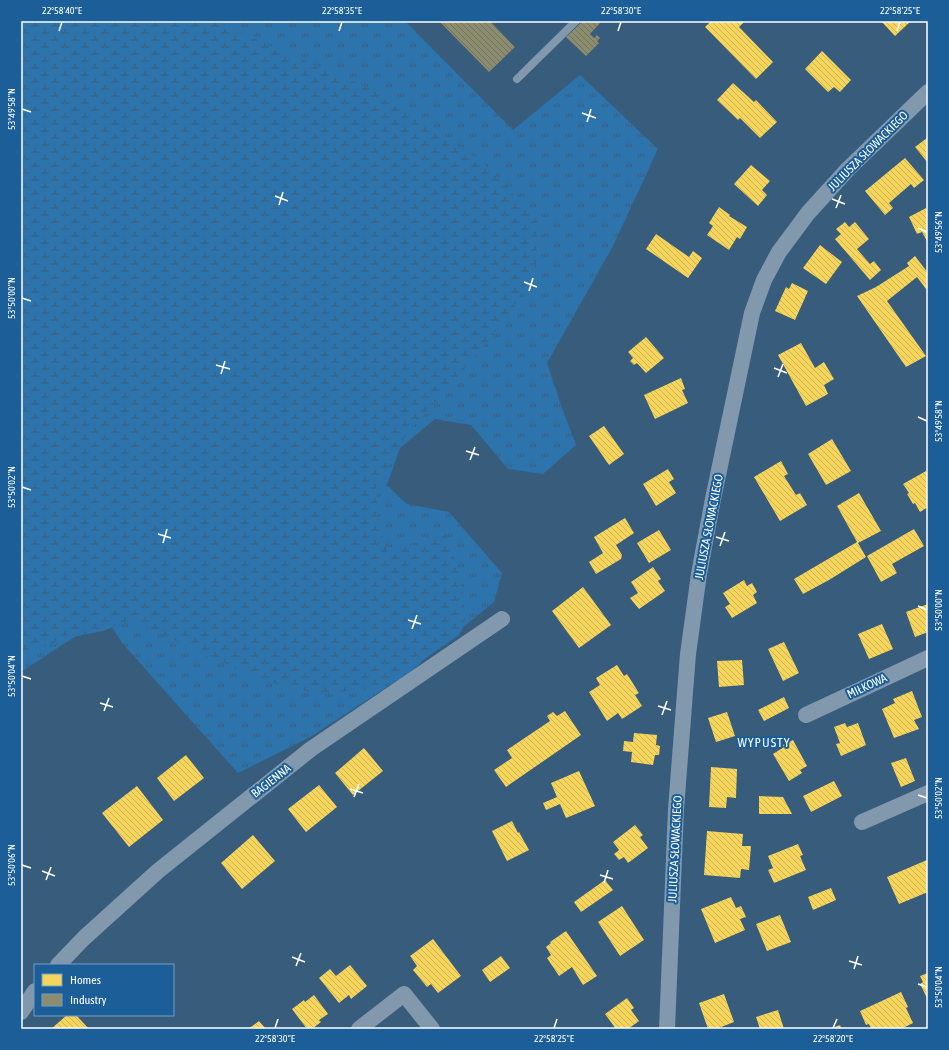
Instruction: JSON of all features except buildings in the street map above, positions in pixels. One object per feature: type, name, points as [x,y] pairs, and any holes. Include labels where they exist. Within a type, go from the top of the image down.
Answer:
[{"type":"street","name":"JULIUSZA SŁOWACKIEGO","points":[[667,1029],[676,809],[688,654],[699,574],[713,499],[752,314],[764,280],[779,252],[808,213],[848,169],[928,92]]},
{"type":"street","name":"BAGIENNA","points":[[59,964],[84,938],[158,871],[305,754],[502,619]]},
{"type":"street","name":"MIŁKOWA","points":[[806,715],[928,658]]},
{"type":"street","points":[[862,822],[928,793]]},
{"type":"street","points":[[21,1012],[34,992]]},
{"type":"street","points":[[358,1029],[404,994],[432,1029]]},
{"type":"lane","points":[[517,79],[576,21]]},
{"type":"green space","points":[[21,21],[405,21],[513,130],[580,75],[658,149],[612,248],[547,363],[576,445],[543,474],[508,469],[471,425],[435,419],[400,448],[387,485],[407,504],[449,512],[502,573],[494,602],[401,678],[310,737],[238,773],[123,644],[105,617],[21,672]]},
{"type":"green space","points":[[21,21],[217,21],[375,91],[486,165],[538,220],[536,264],[511,313],[442,395],[408,432],[376,486],[379,522],[388,554],[412,545],[442,530],[451,544],[462,589],[465,624],[459,635],[423,660],[407,678],[366,689],[318,694],[262,680],[196,651],[132,619],[103,631],[63,639],[21,656]]},
{"type":"district","name":"WYPUSTY","points":[[764,742]]}]
